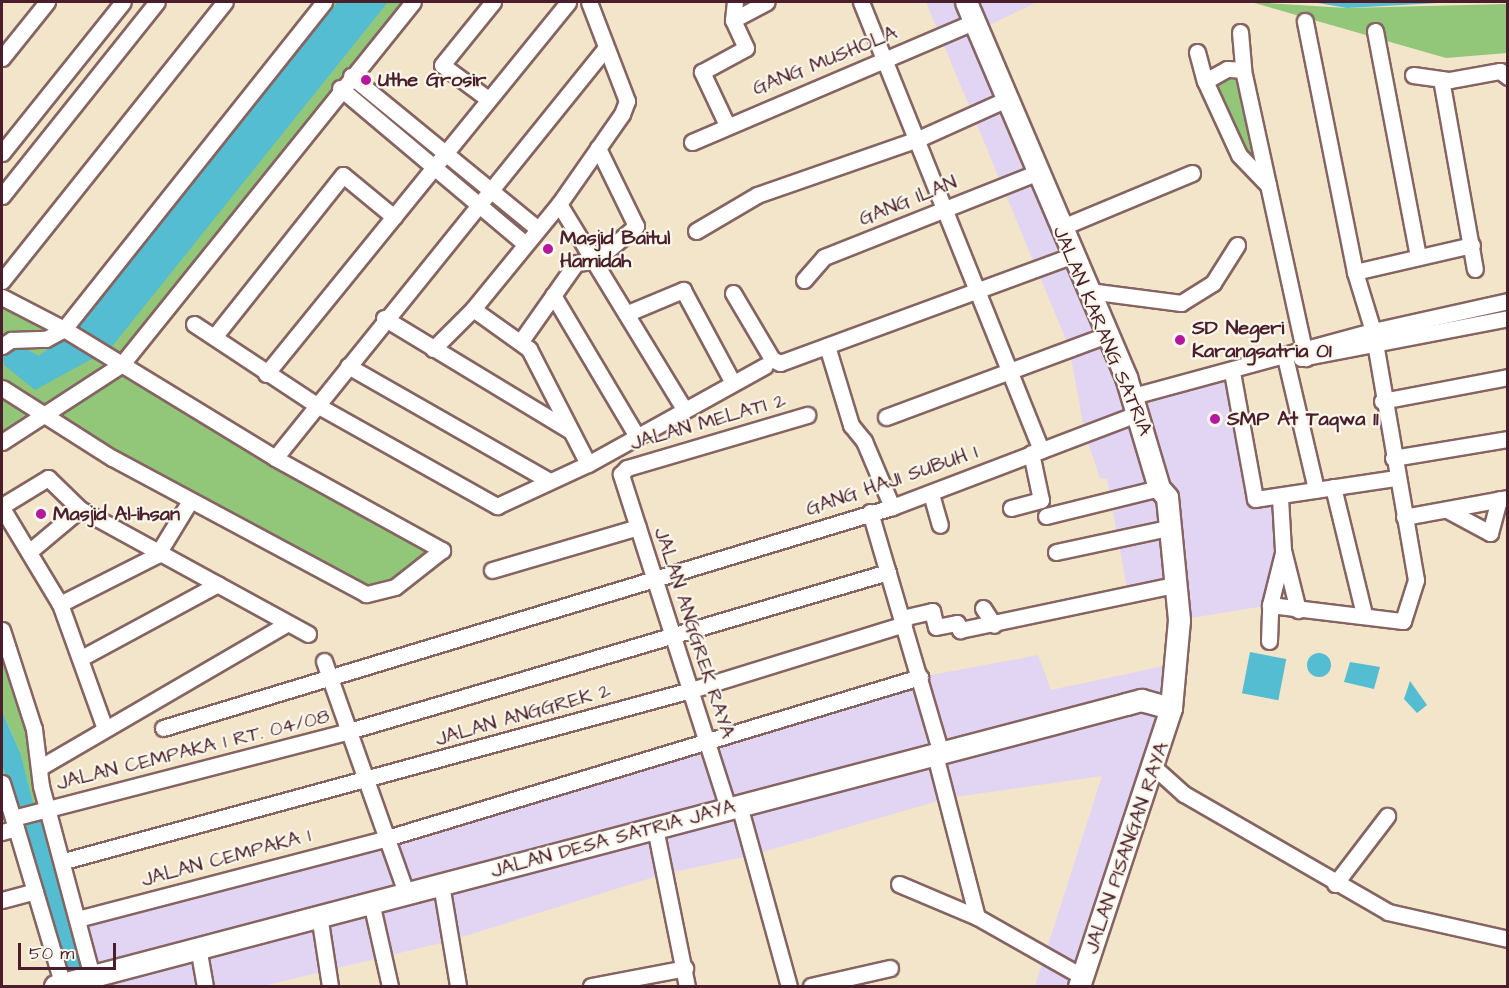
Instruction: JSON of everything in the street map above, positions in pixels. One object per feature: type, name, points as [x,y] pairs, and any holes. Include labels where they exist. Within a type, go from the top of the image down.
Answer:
[{"type":"street","points":[[2,153],[123,2]]},
{"type":"street","points":[[2,196],[158,2]]},
{"type":"street","points":[[2,280],[225,2]]},
{"type":"street","points":[[2,346],[18,340],[46,339],[64,329],[324,2]]},
{"type":"street","points":[[2,442],[43,418],[122,364],[340,88],[413,2]]},
{"type":"street","points":[[488,99],[436,61],[493,2]]},
{"type":"street","points":[[266,374],[394,217],[436,170],[488,99],[568,2]]},
{"type":"street","points":[[433,349],[473,309],[524,243],[559,204],[627,101],[604,50],[589,2]]},
{"type":"street","points":[[727,125],[702,72],[746,48],[733,20],[735,2]]},
{"type":"street","points":[[733,20],[767,2]]},
{"type":"street","points":[[861,2],[947,208],[978,292],[1011,370],[1036,452],[1041,500],[1011,508]]},
{"type":"street","name":"JALAN KARANG SATRIA","points":[[966,2],[1036,173],[1089,291],[1136,405],[1159,488],[1167,497],[1173,585],[1179,620],[1172,708]]},
{"type":"street","points":[[2,58],[40,4]]},
{"type":"street","name":"GANG MUSHOLA","points":[[693,142],[727,125],[885,62],[975,21]]},
{"type":"street","points":[[1270,605],[1298,610],[1364,614],[1403,621],[1416,579],[1395,478],[1373,338],[1354,272],[1305,21]]},
{"type":"street","points":[[1375,31],[1418,257]]},
{"type":"street","points":[[1240,32],[1243,70],[1305,353]]},
{"type":"street","points":[[275,458],[384,318],[604,50]]},
{"type":"street","points":[[1197,52],[1206,81],[1239,155],[1268,185]]},
{"type":"street","points":[[1206,81],[1227,69],[1243,70]]},
{"type":"street","points":[[1413,75],[1441,79],[1500,71],[1508,77]]},
{"type":"street","points":[[351,76],[436,170],[524,243]]},
{"type":"street","points":[[1441,79],[1475,269]]},
{"type":"street","points":[[59,80],[81,96]]},
{"type":"street","points":[[340,88],[383,112],[447,154],[537,228]]},
{"type":"street","points":[[696,231],[757,195],[918,139],[1006,99]]},
{"type":"street","points":[[521,341],[576,263],[595,261],[636,226],[598,148]]},
{"type":"street","name":"GANG ILAN","points":[[804,280],[824,257],[1036,173]]},
{"type":"street","points":[[1060,228],[1192,173]]},
{"type":"street","points":[[214,337],[343,175],[394,217]]},
{"type":"street","points":[[559,204],[586,256],[595,261],[684,409]]},
{"type":"street","points":[[1089,291],[1181,303],[1213,283],[1237,245]]},
{"type":"street","points":[[1354,272],[1472,245]]},
{"type":"street","points":[[733,293],[775,363],[978,292],[1073,255]]},
{"type":"street","points":[[628,313],[683,290],[732,381]]},
{"type":"street","points":[[553,295],[636,435]]},
{"type":"street","points":[[2,297],[64,329],[275,458],[441,548],[395,587],[366,594],[190,501],[43,418],[2,388]]},
{"type":"street","points":[[1373,338],[1508,301]]},
{"type":"street","points":[[473,309],[521,341],[588,464]]},
{"type":"street","points":[[384,318],[569,430]]},
{"type":"street","points":[[1373,338],[1508,318]]},
{"type":"street","points":[[194,324],[266,374],[315,404],[497,506],[588,464],[732,381],[765,366]]},
{"type":"street","points":[[2,332],[18,340]]},
{"type":"street","points":[[886,417],[1107,335]]},
{"type":"street","name":"GANG HAJI SUBUH I","points":[[163,728],[656,582],[870,512],[892,507],[1036,452],[1136,405],[1232,372],[1373,338]]},
{"type":"street","points":[[827,346],[851,425],[864,441],[892,507]]},
{"type":"street","points":[[1287,357],[1316,489]]},
{"type":"street","points":[[348,366],[550,481]]},
{"type":"street","points":[[1232,372],[1255,499],[1280,498],[1316,489],[1395,478]]},
{"type":"street","points":[[1382,401],[1508,377]]},
{"type":"street","name":"JALAN MELATI 2","points":[[622,472],[807,415]]},
{"type":"street","points":[[1393,458],[1508,439]]},
{"type":"street","name":"JALAN ANGGREK RAYA","points":[[622,472],[708,744],[733,806],[789,987]]},
{"type":"street","points":[[104,726],[83,657],[60,604],[2,507],[48,478],[75,514],[218,584],[285,626],[308,634]]},
{"type":"street","points":[[1333,487],[1364,614]]},
{"type":"street","points":[[1046,516],[1159,488]]},
{"type":"street","points":[[931,494],[940,525]]},
{"type":"street","points":[[1280,498],[1283,550],[1298,610]]},
{"type":"street","points":[[1404,517],[1503,499]]},
{"type":"street","points":[[1447,510],[1490,533],[1503,499]]},
{"type":"street","points":[[60,604],[157,555],[190,501]]},
{"type":"street","points":[[870,512],[921,677],[977,917]]},
{"type":"street","points":[[30,551],[43,542],[39,530],[75,514]]},
{"type":"street","points":[[492,570],[638,527]]},
{"type":"street","points":[[1056,552],[1168,528]]},
{"type":"street","points":[[1269,641],[1270,605],[1283,550]]},
{"type":"street","name":"JALAN CEMPAKA 1 RT. 04/08","points":[[10,826],[47,809],[349,731],[888,572]]},
{"type":"street","points":[[83,657],[218,584]]},
{"type":"street","points":[[983,608],[994,625],[1173,585]]},
{"type":"street","name":"JALAN ANGGREK 2","points":[[64,861],[691,690],[929,611],[936,627],[994,625]]},
{"type":"street","points":[[39,768],[104,726],[285,626]]},
{"type":"street","points":[[2,630],[34,729],[47,809],[64,861],[92,976]]},
{"type":"street","points":[[324,661],[406,893]]},
{"type":"street","name":"JALAN CEMPAKA 1","points":[[77,919],[387,838],[708,744],[921,677]]},
{"type":"street","name":"JALAN DESA SATRIA JAYA","points":[[61,986],[198,947],[1141,700],[1172,708]]},
{"type":"street","name":"JALAN PISANGAN RAYA","points":[[1081,982],[1155,768],[1172,708]]},
{"type":"street","points":[[1155,768],[1184,794],[1335,884],[1416,921],[1508,939]]},
{"type":"street","points":[[2,783],[10,826],[35,891],[61,986]]},
{"type":"street","points":[[1335,884],[1387,816]]},
{"type":"street","points":[[655,828],[687,987]]},
{"type":"street","points":[[441,884],[458,987]]},
{"type":"street","points":[[899,884],[977,917],[1081,982]]},
{"type":"street","points":[[2,900],[35,891]]},
{"type":"street","points":[[371,902],[390,987]]},
{"type":"street","points":[[319,915],[330,987]]},
{"type":"street","points":[[198,947],[205,987]]},
{"type":"street","points":[[591,987],[685,968]]},
{"type":"street","points":[[812,987],[890,968]]},
{"type":"shaded area","points":[[926,2],[1037,2],[979,30],[1133,396],[1232,372],[1255,499],[1271,496],[1283,550],[1270,605],[1179,620],[1173,585],[1128,593],[1107,479],[1100,478],[1085,434],[1069,347]]},
{"type":"shaded area","points":[[1038,655],[1051,690],[1178,663],[1079,986],[1035,986],[1102,776],[948,798],[753,855],[664,874],[449,941],[263,986],[92,986],[77,919],[921,677]]},
{"type":"green space","points":[[324,2],[413,2],[351,76],[537,228],[524,243],[340,88],[122,364],[437,544],[395,587],[366,594],[44,418],[2,442],[2,297],[64,329]]},
{"type":"green space","points":[[1251,2],[1347,8],[1507,4],[1507,53],[1446,58]]},
{"type":"green space","points":[[1236,68],[1268,185],[1239,155],[1213,99],[1213,74]]},
{"type":"green space","points":[[2,630],[64,861],[2,783],[2,764],[8,784],[20,752],[2,711]]},
{"type":"water","points":[[338,2],[388,2],[110,349],[35,390],[4,365],[2,335],[39,356],[77,324]]},
{"type":"water","points":[[1312,2],[1456,2],[1347,8]]},
{"type":"water","points":[[1250,652],[1286,659],[1278,700],[1242,693]]},
{"type":"water","points":[[1319,653],[1328,656],[1331,665],[1328,674],[1319,677],[1310,674],[1307,665],[1310,656]]},
{"type":"water","points":[[1350,662],[1380,667],[1374,689],[1344,682]]},
{"type":"water","points":[[1410,681],[1427,705],[1417,713],[1404,699]]},
{"type":"water","points":[[2,711],[20,752],[35,811],[47,809],[92,976],[64,986],[2,764]]},
{"type":"place","name":"Uthe Grosir","points":[[366,80]]},
{"type":"place","name":"Masjid Baitul Hamidah","points":[[548,249]]},
{"type":"place","name":"SD Negeri Karangsatria 01","points":[[1180,340]]},
{"type":"place","name":"SMP At Taqwa 11","points":[[1215,419]]},
{"type":"place","name":"Masjid Al-ihsan","points":[[41,514]]}]
